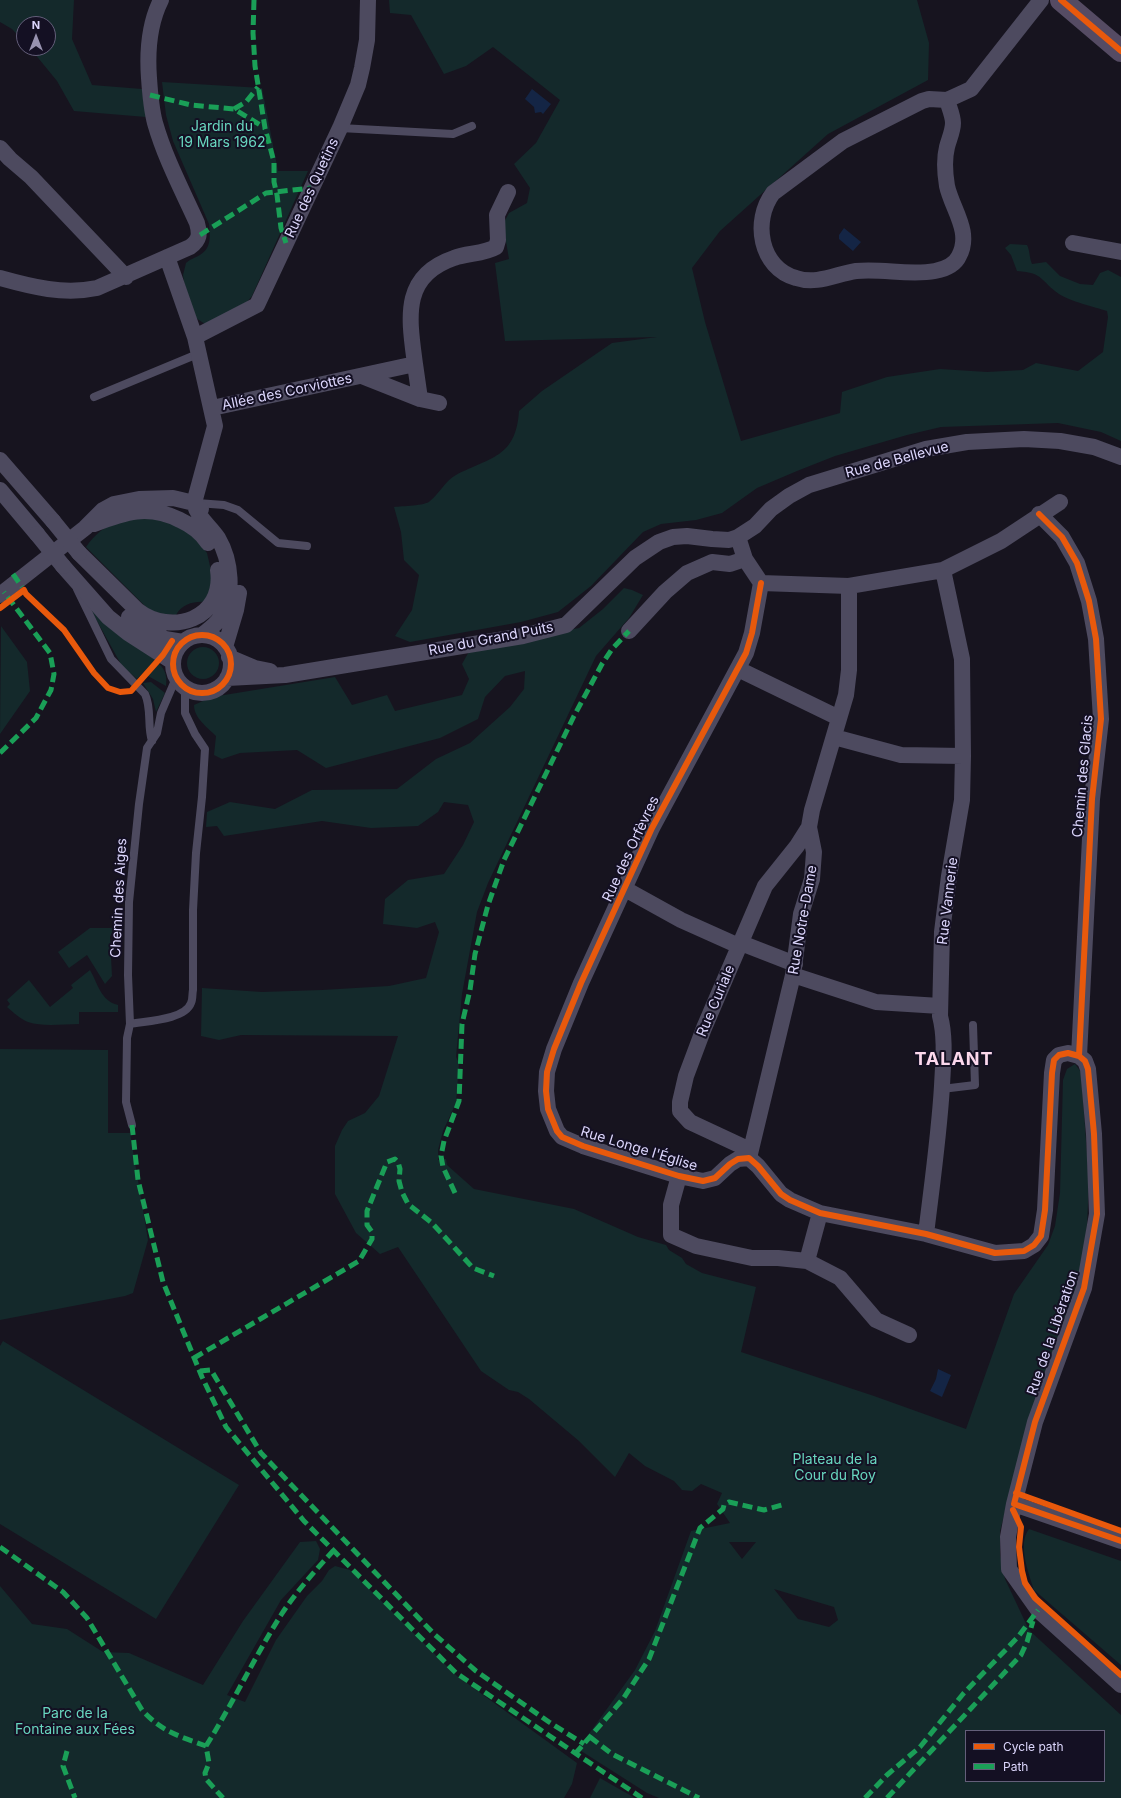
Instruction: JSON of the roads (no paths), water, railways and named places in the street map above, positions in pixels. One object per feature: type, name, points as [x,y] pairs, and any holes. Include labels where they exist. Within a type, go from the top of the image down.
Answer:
[{"type":"main road","points":[[1061,0],[1121,51]]},
{"type":"street","points":[[0,278],[52,290],[69,291],[97,288],[126,277],[193,245],[199,239],[200,232],[162,145],[155,122],[150,95],[148,65],[150,40],[153,23],[162,0]]},
{"type":"street","name":"Rue des Quetins","points":[[195,337],[257,305],[340,128],[362,68],[367,40],[368,0]]},
{"type":"street","points":[[947,100],[953,123],[946,149],[946,180],[950,196],[964,233],[960,254],[955,262],[935,271],[863,270],[848,272],[823,279],[806,280],[787,275],[773,262],[765,250],[761,228],[766,205],[774,193],[843,140],[922,100],[947,100],[971,88],[1041,0]]},
{"type":"street","points":[[0,148],[10,159],[31,177],[126,277]]},
{"type":"street","points":[[420,399],[410,320],[413,296],[416,288],[424,276],[438,264],[464,255],[487,251],[496,247],[498,240],[497,215],[508,192]]},
{"type":"street","points":[[1073,243],[1121,252]]},
{"type":"street","points":[[168,257],[200,353],[215,426],[194,503],[201,518],[215,534],[221,544],[226,559],[229,576],[229,591],[225,609],[218,620],[202,635],[189,638],[183,642],[178,648],[173,662]]},
{"type":"street","name":"Allée des Corviottes","points":[[212,408],[415,364]]},
{"type":"street","name":"Allée des Corviottes","points":[[362,376],[420,399],[439,403]]},
{"type":"street","name":"Rue de Bellevue","points":[[738,537],[755,526],[771,509],[789,496],[809,485],[926,449],[968,442],[1024,439],[1060,441],[1094,447],[1121,457]]},
{"type":"street","points":[[0,460],[53,521],[79,554],[103,589],[128,616],[165,639],[183,642]]},
{"type":"street","points":[[0,490],[66,570],[108,616],[128,633],[173,662],[181,683],[194,692],[204,693],[213,691],[221,686],[227,678],[231,664],[227,652],[219,641],[202,635]]},
{"type":"street","points":[[1,591],[85,528],[103,510],[127,501],[156,497],[173,498],[194,503],[216,520],[223,528],[231,541],[238,562],[240,582],[227,652]]},
{"type":"street","points":[[738,537],[745,559],[761,583],[849,586],[943,570],[1001,541],[1039,514],[1060,502]]},
{"type":"street","points":[[85,528],[145,506],[178,506],[194,503]]},
{"type":"street","points":[[79,554],[133,606],[152,619],[165,623],[181,622],[196,616],[211,605],[216,597],[219,587],[218,574],[212,550],[203,536],[184,522],[161,512],[146,510],[120,515]]},
{"type":"street","name":"Chemin des Glacis","points":[[1039,514],[1062,537],[1078,563],[1089,601],[1096,639],[1101,719],[1092,799],[1079,1056]]},
{"type":"street","name":"Rue du Grand Puits","points":[[227,678],[285,674],[523,636],[566,625],[635,558],[659,542],[673,537],[687,536],[712,540],[729,540],[738,537]]},
{"type":"street","points":[[629,631],[665,592],[687,573],[712,562],[730,564],[745,559]]},
{"type":"street","name":"Rue Vannerie","points":[[926,1234],[939,1130],[944,1054],[940,1006],[942,932],[949,876],[962,800],[962,659],[943,570]]},
{"type":"street","name":"Rue des Orfèvres","points":[[557,1131],[548,1109],[546,1091],[547,1072],[554,1050],[581,983],[652,828],[746,653],[752,633],[761,583]]},
{"type":"street","name":"Rue Notre-Dame","points":[[749,1154],[794,970],[801,914],[812,879],[814,852],[809,827],[812,810],[846,695],[849,670],[849,586]]},
{"type":"street","name":"Rue du Grand Puits","points":[[227,652],[255,668],[285,674]]},
{"type":"street","points":[[738,668],[839,718]]},
{"type":"street","points":[[834,737],[901,755],[963,756]]},
{"type":"street","name":"Rue Curiale","points":[[749,1154],[690,1122],[680,1111],[680,1102],[686,1076],[704,1028],[765,886],[797,846],[809,827]]},
{"type":"street","points":[[625,889],[681,920],[794,970],[876,1002],[940,1006]]},
{"type":"street","points":[[749,1154],[781,1194],[790,1200],[820,1213],[926,1234],[995,1253],[1024,1251],[1034,1245],[1041,1236],[1045,1210],[1050,1096],[1054,1060],[1059,1055],[1068,1053],[1079,1056]]},
{"type":"street","name":"Rue de la Libération","points":[[1079,1056],[1085,1062],[1088,1069],[1091,1093],[1097,1214],[1095,1229],[1084,1288],[1035,1422],[1014,1504],[1008,1537],[1009,1570],[1038,1610],[1121,1685]]},
{"type":"street","name":"Rue Longe l'Église","points":[[557,1131],[562,1137],[583,1146],[679,1176],[703,1181],[715,1178],[738,1158],[749,1154]]},
{"type":"street","points":[[679,1176],[671,1205],[671,1235],[696,1246],[752,1258],[778,1258],[807,1261],[840,1278],[876,1320],[910,1335]]},
{"type":"street","points":[[807,1261],[820,1213]]},
{"type":"street","points":[[1014,1504],[1121,1541]]},
{"type":"lane","points":[[340,128],[453,134],[472,126]]},
{"type":"lane","points":[[94,397],[200,353]]},
{"type":"lane","points":[[194,503],[224,505],[238,510],[278,543],[307,546]]},
{"type":"lane","points":[[66,570],[111,659],[122,672],[141,688],[148,700],[149,732],[152,741]]},
{"type":"lane","points":[[130,1024],[176,1016],[185,1011],[191,1003],[193,990],[193,910],[196,853],[203,789],[205,749],[195,734],[185,713],[181,683]]},
{"type":"lane","name":"Chemin des Aiges","points":[[132,1126],[126,1102],[127,1038],[130,1024],[128,975],[129,902],[139,804],[147,748],[157,733],[161,713],[181,683]]},
{"type":"lane","points":[[942,1090],[975,1086],[973,1025]]},
{"type":"water","points":[[532,89],[551,104],[543,114],[541,112],[535,113],[534,107],[525,99]]},
{"type":"water","points":[[844,228],[861,242],[853,251],[839,239],[839,235]]},
{"type":"water","points":[[938,1369],[951,1375],[942,1397],[930,1391],[936,1379]]},
{"type":"district","name":"TALANT","points":[[954,1060]]},
{"type":"park label","name":"Jardin du 19 Mars 1962","points":[[222,136]]},
{"type":"park label","name":"Plateau de la Cour du Roy","points":[[835,1468]]},
{"type":"park label","name":"Parc de la Fontaine aux Fées","points":[[75,1722]]}]
